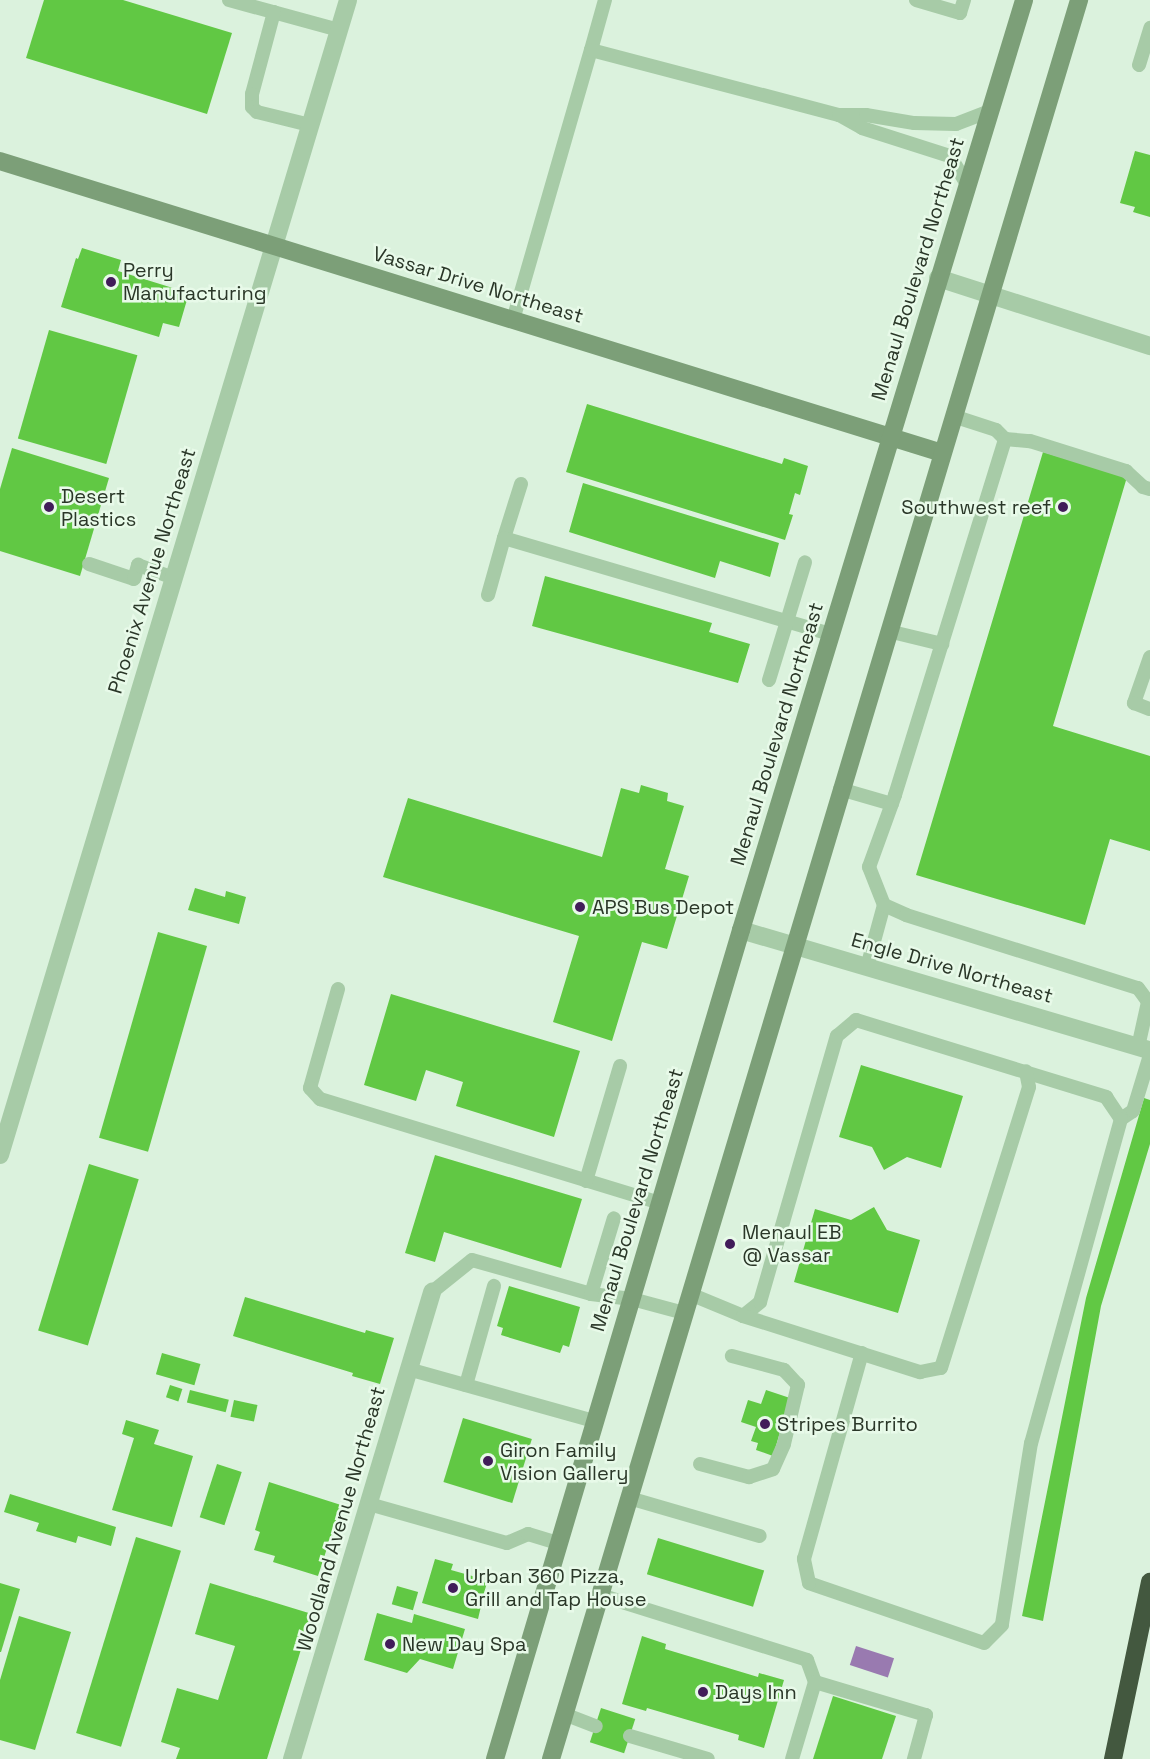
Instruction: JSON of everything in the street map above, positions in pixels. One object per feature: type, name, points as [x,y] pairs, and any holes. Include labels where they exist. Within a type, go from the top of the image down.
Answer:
[{"type":"highway","points":[[1113,1759],[1150,1582]]},
{"type":"main road","name":"Menaul Boulevard Northeast","points":[[495,1759],[741,930],[1024,0]]},
{"type":"main road","points":[[550,1759],[1079,0]]},
{"type":"main road","name":"Vassar Drive Northeast","points":[[0,162],[274,244],[942,453]]},
{"type":"street","name":"Phoenix Avenue Northeast","points":[[0,1155],[348,0]]},
{"type":"street","points":[[938,278],[1150,346]]},
{"type":"street","name":"Engle Drive Northeast","points":[[741,930],[1146,1051]]},
{"type":"street","name":"Woodland Avenue Northeast","points":[[292,1759],[432,1292]]},
{"type":"lane","points":[[229,0],[339,30]]},
{"type":"lane","points":[[513,320],[605,0]]},
{"type":"lane","points":[[916,0],[960,13],[964,0]]},
{"type":"lane","points":[[274,12],[252,94],[252,107],[257,112],[310,125]]},
{"type":"lane","points":[[1139,65],[1150,28]]},
{"type":"lane","points":[[591,50],[837,114],[866,114],[914,123],[956,123],[990,111]]},
{"type":"lane","points":[[837,114],[862,128],[950,156],[968,184]]},
{"type":"lane","points":[[953,416],[996,430],[1005,439],[1030,441],[1126,471],[1143,487],[1150,489]]},
{"type":"lane","points":[[867,967],[884,905],[869,867],[892,804],[1005,439]]},
{"type":"lane","points":[[488,595],[521,484]]},
{"type":"lane","points":[[504,538],[831,634]]},
{"type":"lane","points":[[769,680],[805,561]]},
{"type":"lane","points":[[89,564],[134,579],[139,563],[174,578]]},
{"type":"lane","points":[[888,631],[942,644]]},
{"type":"lane","points":[[1150,657],[1134,703],[1150,709]]},
{"type":"lane","points":[[840,789],[892,804]]},
{"type":"lane","points":[[862,1353],[804,1559],[809,1583],[984,1643],[1002,1625],[1031,1443],[1121,1119],[1133,1111],[1146,1051],[1149,1001],[1138,988],[906,915],[884,905]]},
{"type":"lane","points":[[338,989],[310,1088],[320,1099],[660,1203]]},
{"type":"lane","points":[[743,1316],[760,1302],[837,1036],[856,1020],[1106,1097],[1121,1119]]},
{"type":"lane","points":[[586,1180],[620,1066]]},
{"type":"lane","points":[[690,1294],[743,1316],[920,1372],[941,1368],[1029,1087],[1026,1071]]},
{"type":"lane","points":[[591,1294],[614,1218]]},
{"type":"lane","points":[[432,1292],[472,1260],[591,1294],[632,1299],[684,1313]]},
{"type":"lane","points":[[466,1385],[494,1286]]},
{"type":"lane","points":[[700,1464],[750,1477],[773,1469],[784,1444],[798,1385],[784,1370],[732,1356]]},
{"type":"lane","points":[[408,1369],[594,1421]]},
{"type":"lane","points":[[629,1498],[760,1536]]},
{"type":"lane","points":[[369,1504],[507,1543],[528,1534],[558,1543]]},
{"type":"lane","points":[[600,1595],[807,1660],[815,1682],[792,1759]]},
{"type":"lane","points":[[815,1682],[926,1715],[914,1759]]},
{"type":"lane","points":[[564,1714],[596,1726]]},
{"type":"lane","points":[[630,1736],[708,1759]]},
{"type":"shaded area","points":[[856,1646],[894,1658],[888,1677],[850,1665]]},
{"type":"building","points":[[44,0],[123,0],[232,33],[207,114],[26,58]]},
{"type":"building","points":[[1135,151],[1150,155],[1150,217],[1133,212],[1135,207],[1120,203]]},
{"type":"building","name":"Perry Manufacturing","points":[[82,248],[121,260],[118,271],[189,293],[179,327],[163,323],[159,337],[61,307],[76,258],[78,259]]},
{"type":"building","points":[[49,330],[137,355],[106,464],[18,439]]},
{"type":"building","points":[[587,404],[782,464],[784,458],[808,466],[800,495],[795,493],[789,514],[793,515],[785,540],[566,472]]},
{"type":"building","points":[[12,448],[109,478],[80,576],[0,551],[0,489]]},
{"type":"building","points":[[1043,452],[1127,477],[1053,726],[1150,756],[1150,851],[1110,839],[1085,925],[916,875]]},
{"type":"building","points":[[583,483],[779,543],[770,577],[720,561],[715,578],[569,532]]},
{"type":"building","points":[[545,576],[712,623],[709,632],[750,644],[738,683],[532,626]]},
{"type":"building","name":"APS Bus Depot","points":[[641,785],[668,793],[667,801],[684,806],[665,869],[689,876],[667,949],[642,942],[612,1041],[553,1022],[579,936],[383,877],[408,798],[602,857],[621,788],[639,793]]},
{"type":"building","points":[[195,888],[225,897],[226,891],[246,897],[239,924],[188,910]]},
{"type":"building","points":[[158,932],[207,946],[148,1152],[99,1138]]},
{"type":"building","points":[[391,994],[580,1051],[554,1137],[456,1106],[463,1082],[426,1070],[416,1101],[364,1085]]},
{"type":"building","points":[[861,1065],[963,1096],[941,1168],[907,1157],[884,1170],[872,1147],[839,1137]]},
{"type":"building","points":[[1144,1098],[1150,1100],[1150,1144],[1101,1306],[1043,1621],[1022,1616],[1086,1298]]},
{"type":"building","points":[[435,1155],[582,1199],[561,1268],[444,1232],[435,1262],[405,1253]]},
{"type":"building","points":[[89,1164],[139,1179],[88,1346],[38,1330]]},
{"type":"building","points":[[874,1207],[887,1230],[920,1240],[898,1313],[794,1282],[815,1209],[851,1220]]},
{"type":"building","points":[[509,1286],[580,1307],[569,1347],[563,1345],[560,1353],[501,1335],[503,1328],[497,1326]]},
{"type":"building","points":[[245,1297],[365,1333],[366,1330],[394,1338],[380,1384],[352,1376],[353,1373],[233,1336]]},
{"type":"building","points":[[162,1353],[200,1364],[194,1385],[156,1374]]},
{"type":"building","points":[[170,1385],[182,1389],[178,1401],[166,1397]]},
{"type":"building","points":[[190,1390],[229,1400],[226,1412],[187,1403]]},
{"type":"building","name":"Stripes Burrito","points":[[766,1390],[790,1398],[773,1456],[756,1450],[758,1443],[751,1441],[756,1427],[741,1422],[748,1400],[761,1404]]},
{"type":"building","points":[[234,1400],[257,1405],[254,1422],[230,1417]]},
{"type":"building","name":"Giron Family Vision Gallery","points":[[463,1418],[532,1439],[512,1503],[443,1482]]},
{"type":"building","points":[[126,1420],[159,1430],[154,1444],[193,1456],[172,1527],[112,1510],[134,1438],[122,1434]]},
{"type":"building","points":[[217,1464],[242,1472],[224,1525],[200,1517]]},
{"type":"building","points":[[269,1482],[341,1505],[318,1576],[273,1562],[275,1556],[254,1550],[260,1532],[255,1530]]},
{"type":"building","points":[[10,1494],[116,1527],[111,1546],[78,1536],[76,1543],[36,1531],[39,1523],[4,1512]]},
{"type":"building","points":[[136,1537],[181,1551],[121,1747],[76,1733]]},
{"type":"building","points":[[658,1538],[764,1570],[753,1607],[647,1574]]},
{"type":"building","name":"Urban 360 Pizza, Grill and Tap House","points":[[435,1559],[453,1564],[451,1570],[483,1579],[482,1582],[487,1583],[483,1596],[478,1595],[477,1600],[482,1602],[478,1619],[422,1603]]},
{"type":"building","points":[[0,1583],[20,1589],[1,1652],[0,1652]]},
{"type":"building","points":[[210,1583],[312,1614],[267,1759],[176,1759],[180,1748],[161,1742],[177,1688],[218,1700],[235,1646],[195,1634]]},
{"type":"building","points":[[397,1586],[418,1592],[413,1610],[392,1604]]},
{"type":"building","points":[[377,1613],[412,1623],[414,1614],[465,1629],[453,1669],[420,1659],[407,1673],[364,1660]]},
{"type":"building","points":[[19,1616],[71,1632],[35,1750],[0,1740],[0,1680]]},
{"type":"building","name":"Days Inn","points":[[642,1636],[666,1644],[665,1649],[758,1677],[759,1673],[784,1680],[764,1748],[738,1740],[739,1735],[647,1708],[646,1711],[622,1704]]},
{"type":"building","name":"Days Inn","points":[[833,1696],[896,1716],[882,1759],[813,1759]]},
{"type":"building","points":[[601,1708],[635,1719],[624,1753],[590,1742]]},
{"type":"place","name":"Perry Manufacturing","points":[[111,282]]},
{"type":"place","name":"Desert Plastics","points":[[49,507]]},
{"type":"place","name":"Southwest reef","points":[[1063,507]]},
{"type":"place","name":"APS Bus Depot","points":[[580,907]]},
{"type":"place","name":"Menaul EB @ Vassar","points":[[730,1244]]},
{"type":"place","name":"Stripes Burrito","points":[[765,1424]]},
{"type":"place","name":"Giron Family Vision Gallery","points":[[488,1461]]},
{"type":"place","name":"Urban 360 Pizza, Grill and Tap House","points":[[453,1588]]},
{"type":"place","name":"New Day Spa","points":[[390,1644]]},
{"type":"place","name":"Days Inn","points":[[703,1692]]}]
